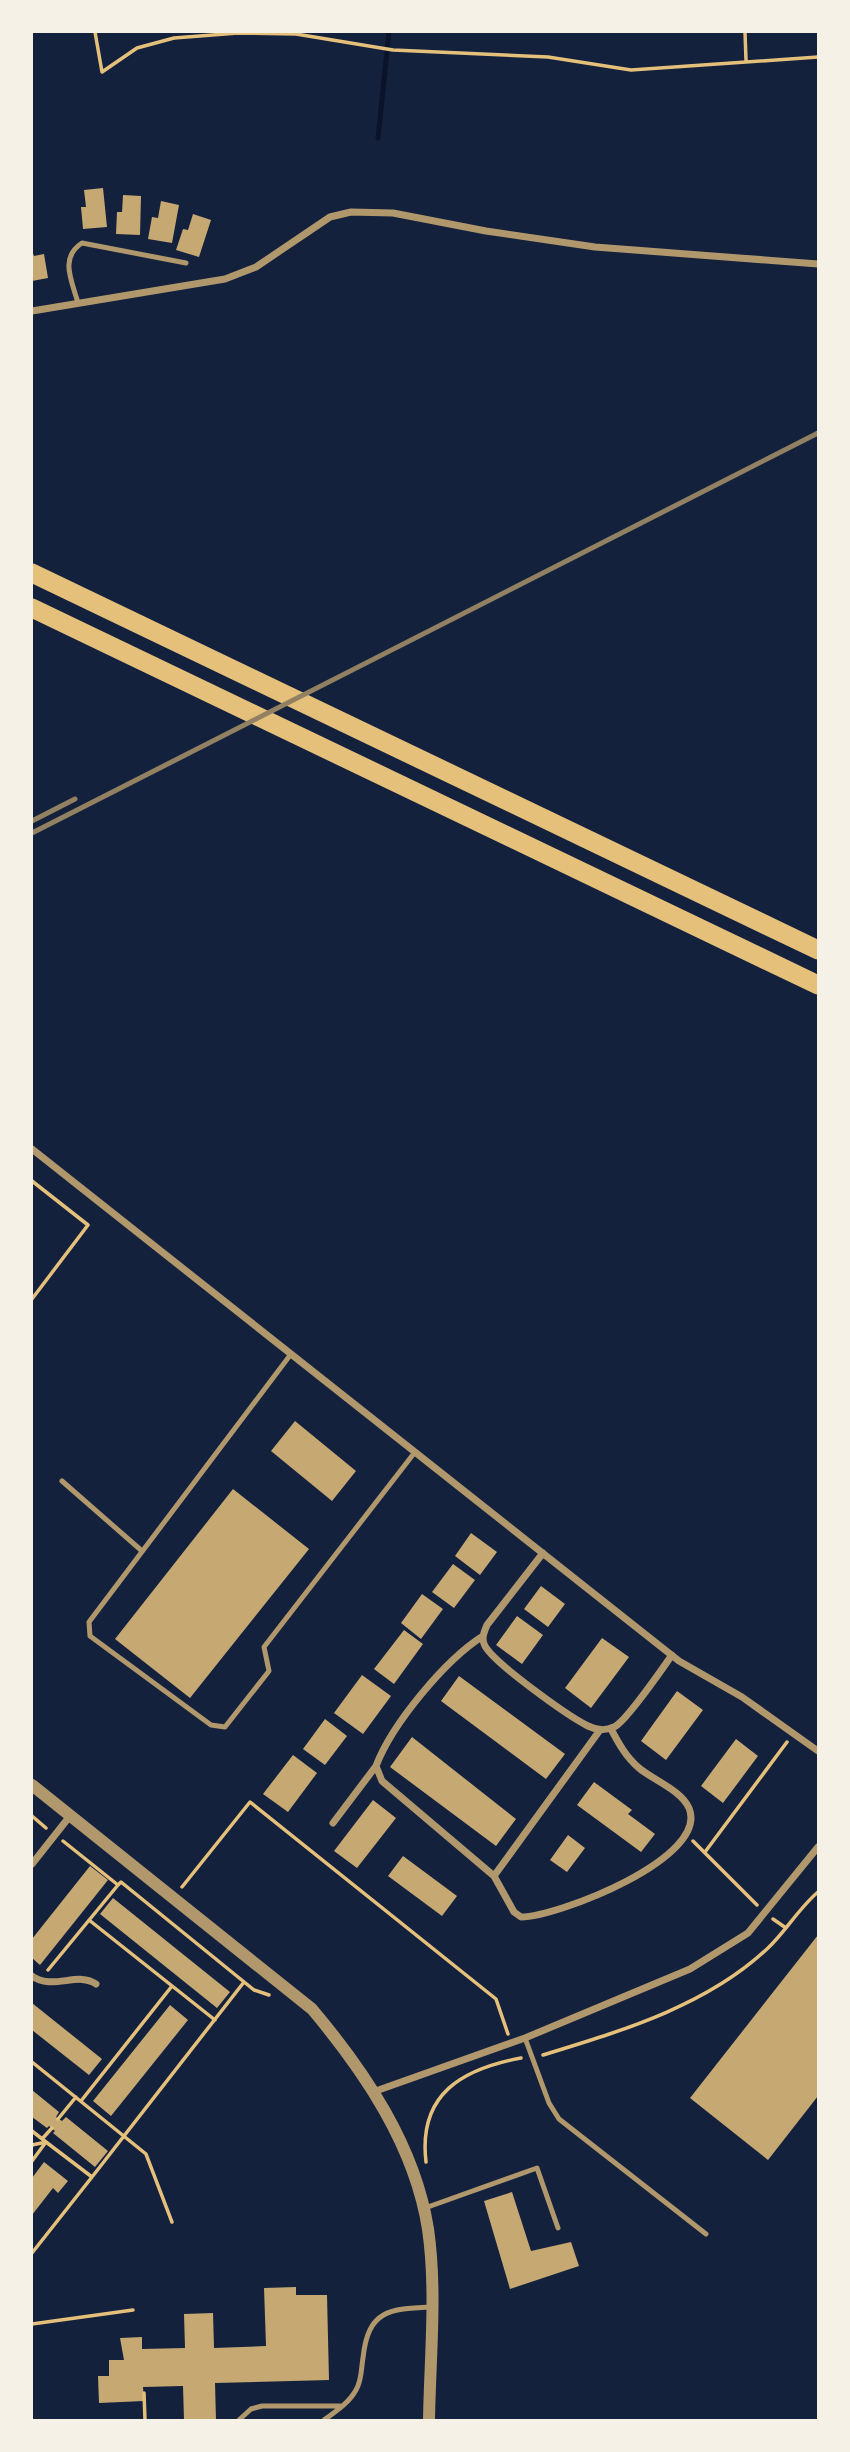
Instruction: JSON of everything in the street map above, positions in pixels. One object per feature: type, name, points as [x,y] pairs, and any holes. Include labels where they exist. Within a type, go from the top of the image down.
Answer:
[{"type":"highway","points":[[32,573],[818,950]]},
{"type":"highway","points":[[32,608],[818,985]]},
{"type":"street","points":[[32,310],[225,279],[256,267],[330,217],[351,212],[393,213],[486,231],[595,247],[818,264]]},
{"type":"street","points":[[32,1149],[672,1655],[742,1697],[818,1751]]},
{"type":"street","points":[[543,1553],[487,1625],[483,1636],[485,1645],[499,1660],[562,1710],[590,1727],[611,1729],[619,1725],[672,1655]]},
{"type":"street","points":[[333,1823],[432,1684],[468,1645],[483,1636]]},
{"type":"street","points":[[376,1766],[382,1782],[494,1876],[514,1912],[521,1917],[549,1913],[642,1875],[667,1854],[684,1833],[691,1819],[690,1809],[683,1798],[638,1768],[624,1753],[611,1729]]},
{"type":"street","points":[[494,1876],[600,1730]]},
{"type":"street","points":[[32,1785],[312,2010],[343,2046],[373,2092],[401,2141],[424,2208],[431,2256],[429,2420]]},
{"type":"street","points":[[32,1864],[70,1816]]},
{"type":"street","points":[[373,2092],[525,2038],[690,1969],[748,1933],[818,1847]]},
{"type":"street","points":[[32,1976],[51,1984],[88,1979],[96,1984]]},
{"type":"lane","points":[[78,303],[68,263],[73,249],[82,243],[186,263]]},
{"type":"lane","points":[[291,1354],[89,1622],[90,1636],[211,1725],[225,1727],[269,1671],[264,1647],[415,1452]]},
{"type":"lane","points":[[62,1481],[142,1551]]},
{"type":"lane","points":[[525,2038],[559,2119],[706,2234]]},
{"type":"lane","points":[[424,2208],[537,2168],[558,2228]]},
{"type":"lane","points":[[324,2420],[355,2392],[360,2381],[365,2334],[371,2324],[395,2309],[432,2307]]},
{"type":"lane","points":[[239,2420],[251,2409],[262,2406],[342,2406]]},
{"type":"path","points":[[95,32],[102,72],[137,48],[174,38],[238,33],[296,34],[393,50],[548,57],[631,69],[818,57]]},
{"type":"path","points":[[745,32],[746,60]]},
{"type":"path","points":[[32,1181],[88,1225],[32,1299]]},
{"type":"path","points":[[705,1852],[794,1733]]},
{"type":"path","points":[[174,1898],[250,1802],[496,1999],[511,2042]]},
{"type":"path","points":[[32,1816],[118,1885]]},
{"type":"path","points":[[684,1833],[765,1913],[786,1928]]},
{"type":"path","points":[[39,1980],[121,1882],[254,1990],[278,1998]]},
{"type":"path","points":[[428,2170],[425,2159],[429,2122],[443,2093],[454,2082],[484,2067],[602,2037],[659,2015],[719,1986],[768,1948],[818,1892]]},
{"type":"path","points":[[89,1920],[215,2020]]},
{"type":"path","points":[[32,2253],[244,1982]]},
{"type":"path","points":[[81,2101],[172,1986]]},
{"type":"path","points":[[32,2062],[146,2154],[172,2222]]},
{"type":"path","points":[[58,2119],[76,2097]]},
{"type":"path","points":[[32,2161],[52,2128]]},
{"type":"path","points":[[32,2130],[92,2177]]},
{"type":"path","points":[[32,2145],[44,2141]]},
{"type":"path","points":[[32,2324],[132,2310]]},
{"type":"path","points":[[144,2393],[145,2420]]},
{"type":"building","points":[[103,188],[107,227],[83,229],[81,207],[86,207],[84,190]]},
{"type":"building","points":[[123,195],[141,196],[140,235],[116,234],[117,212],[122,212]]},
{"type":"building","points":[[161,201],[179,205],[172,243],[148,239],[152,217],[158,218]]},
{"type":"building","points":[[193,214],[211,220],[199,257],[176,250],[183,229],[188,230]]},
{"type":"building","points":[[32,251],[34,256],[44,254],[48,278],[32,281]]},
{"type":"building","points":[[295,1421],[356,1471],[332,1501],[271,1451]]},
{"type":"building","points":[[233,1489],[309,1549],[190,1698],[115,1639]]},
{"type":"building","points":[[471,1533],[497,1552],[480,1575],[455,1556]]},
{"type":"building","points":[[453,1564],[475,1580],[454,1608],[432,1592]]},
{"type":"building","points":[[541,1586],[565,1604],[548,1627],[524,1609]]},
{"type":"building","points":[[422,1594],[443,1609],[421,1639],[401,1623]]},
{"type":"building","points":[[517,1616],[543,1635],[522,1664],[496,1645]]},
{"type":"building","points":[[404,1630],[423,1644],[394,1684],[374,1669]]},
{"type":"building","points":[[602,1638],[629,1657],[591,1708],[565,1688]]},
{"type":"building","points":[[362,1675],[391,1696],[363,1734],[334,1713]]},
{"type":"building","points":[[459,1676],[565,1754],[546,1779],[441,1701]]},
{"type":"building","points":[[677,1691],[703,1710],[666,1760],[641,1741]]},
{"type":"building","points":[[325,1719],[347,1736],[325,1765],[303,1749]]},
{"type":"building","points":[[412,1737],[516,1819],[496,1846],[390,1767]]},
{"type":"building","points":[[736,1739],[758,1756],[723,1803],[701,1786]]},
{"type":"building","points":[[293,1755],[317,1773],[288,1812],[263,1794]]},
{"type":"building","points":[[594,1782],[632,1810],[628,1814],[655,1834],[641,1852],[577,1805]]},
{"type":"building","points":[[373,1800],[396,1818],[357,1868],[334,1851]]},
{"type":"building","points":[[568,1835],[585,1848],[567,1872],[550,1860]]},
{"type":"building","points":[[403,1856],[457,1896],[442,1916],[388,1876]]},
{"type":"building","points":[[90,1866],[108,1880],[40,1965],[32,1958],[32,1939]]},
{"type":"building","points":[[113,1898],[230,1992],[217,2008],[100,1914]]},
{"type":"building","points":[[818,1935],[818,2096],[768,2160],[690,2098]]},
{"type":"building","points":[[32,2003],[102,2059],[89,2075],[32,2030]]},
{"type":"building","points":[[170,2005],[188,2020],[111,2116],[93,2101]]},
{"type":"building","points":[[32,2090],[59,2112],[56,2117],[62,2121],[66,2117],[108,2151],[95,2167],[53,2133],[55,2131],[49,2126],[47,2128],[32,2117]]},
{"type":"building","points":[[44,2162],[68,2181],[58,2193],[53,2188],[32,2215],[32,2178]]},
{"type":"building","points":[[512,2192],[531,2251],[571,2242],[579,2266],[510,2289],[484,2201]]},
{"type":"building","points":[[296,2287],[296,2295],[327,2295],[329,2380],[215,2383],[216,2420],[184,2420],[183,2386],[143,2387],[144,2401],[99,2403],[98,2376],[109,2376],[109,2360],[124,2360],[120,2338],[142,2337],[142,2349],[185,2348],[184,2314],[213,2313],[214,2348],[266,2346],[264,2288]]},
{"type":"waterway","points":[[378,138],[389,32]]},
{"type":"railway","points":[[32,833],[818,433]]},
{"type":"railway","points":[[32,821],[75,799]]}]
